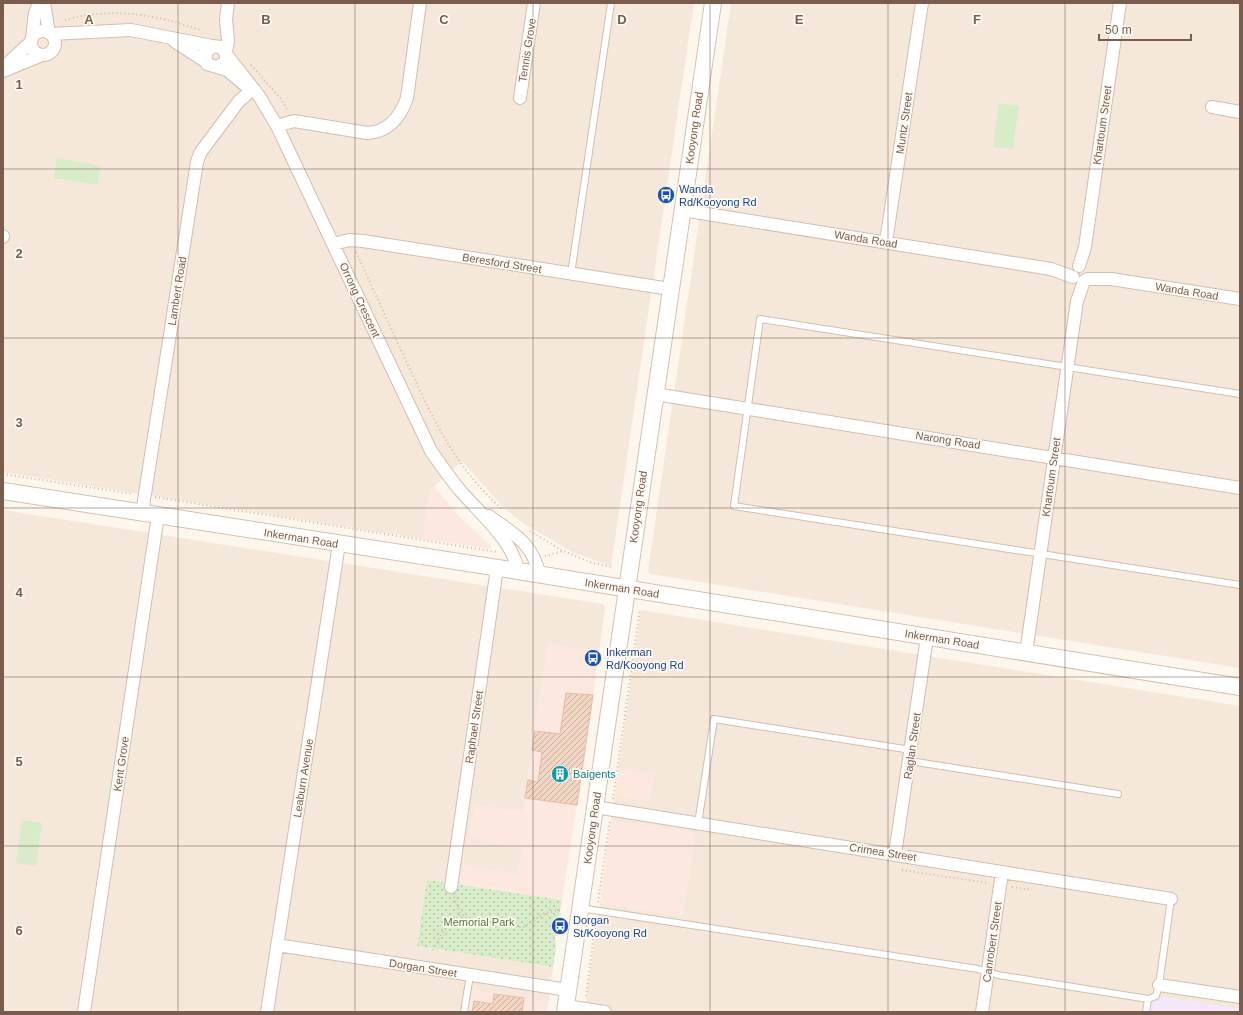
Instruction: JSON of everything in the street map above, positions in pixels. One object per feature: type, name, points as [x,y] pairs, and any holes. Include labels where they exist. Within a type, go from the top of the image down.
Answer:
[{"type":"street","points":[[39,3],[35,13],[32,40],[34,51],[42,55]]},
{"type":"street","points":[[44,3],[49,31],[55,40],[53,50]]},
{"type":"street","points":[[168,37],[211,66],[218,67],[226,60],[228,41],[226,19],[228,3]]},
{"type":"street","points":[[277,126],[294,121],[367,133],[375,132],[392,125],[404,108],[407,98],[420,3]]},
{"type":"street","name":"Tennis Grove","points":[[520,98],[534,3]]},
{"type":"street","name":"Kooyong Road","points":[[566,1003],[713,3]]},
{"type":"street","name":"Muntz Street","points":[[886,242],[922,3]]},
{"type":"street","name":"Khartoum Street","points":[[1026,653],[1120,3]]},
{"type":"street","points":[[205,61],[206,50],[215,44],[226,19]]},
{"type":"street","points":[[3,70],[41,31],[86,33],[131,30],[215,44],[221,47],[226,53]]},
{"type":"street","points":[[3,70],[42,55],[46,55],[62,42],[86,33]]},
{"type":"street","name":"Orrong Crescent","points":[[226,53],[265,105],[277,126],[334,244],[422,435],[443,469],[504,540],[513,555],[518,571]]},
{"type":"street","name":"Orrong Crescent","points":[[218,67],[227,70],[244,85],[253,89]]},
{"type":"street","name":"Lambert Road","points":[[150,514],[145,496],[197,162],[200,153],[239,101],[253,89]]},
{"type":"street","points":[[1212,107],[1240,112]]},
{"type":"street","name":"Wanda Road","points":[[682,210],[1240,299]]},
{"type":"street","name":"Beresford Street","points":[[334,244],[349,240],[670,289]]},
{"type":"street","name":"Narong Road","points":[[655,394],[1240,488]]},
{"type":"street","name":"Inkerman Road","points":[[3,491],[539,574],[1240,687]]},
{"type":"street","name":"Orrong Crescent","points":[[473,505],[522,541],[534,556],[539,574]]},
{"type":"street","name":"Kent Grove","points":[[84,1012],[150,514]]},
{"type":"street","name":"Leaburn Avenue","points":[[267,1012],[339,544]]},
{"type":"street","name":"Raphael Street","points":[[451,887],[497,568]]},
{"type":"street","name":"Raglan Street","points":[[895,854],[927,637]]},
{"type":"street","name":"Crimea Street","points":[[595,807],[1171,899]]},
{"type":"street","name":"Canrobert Street","points":[[982,1012],[1002,872]]},
{"type":"street","name":"Dorgan Street","points":[[277,945],[470,975],[566,1003],[605,1012]]},
{"type":"street","points":[[1159,985],[1240,997]]},
{"type":"lane","points":[[571,274],[611,3]]},
{"type":"lane","points":[[1240,394],[760,319],[734,506],[1240,585]]},
{"type":"lane","points":[[698,824],[714,718],[1118,794]]},
{"type":"lane","points":[[580,908],[978,969],[988,972],[1148,999],[1156,996],[1159,985],[1171,899]]},
{"type":"lane","points":[[464,1012],[470,975]]},
{"type":"lane","points":[[1146,1012],[1148,999]]},
{"type":"path","points":[[49,31],[77,17],[105,13],[133,13],[158,17],[184,24],[215,44]]},
{"type":"path","points":[[248,62],[263,76],[281,99],[294,121]]},
{"type":"path","points":[[349,240],[431,415],[450,449],[474,481],[505,512]]},
{"type":"path","points":[[3,474],[513,555]]},
{"type":"path","points":[[529,530],[563,551],[590,562],[612,567]]},
{"type":"path","points":[[534,556],[544,556],[563,551]]},
{"type":"path","points":[[451,887],[461,914],[472,922],[486,927],[523,927],[545,913],[563,910]]},
{"type":"path","points":[[433,950],[443,931],[461,914]]},
{"type":"shaded area","points":[[3,3],[694,3],[611,566],[572,552],[523,523],[502,506],[462,461],[430,490],[423,539],[3,472]]},
{"type":"shaded area","points":[[731,3],[1240,3],[1240,668],[650,574],[648,571]]},
{"type":"shaded area","points":[[434,486],[457,514],[491,546],[491,549],[423,539],[430,490]]},
{"type":"shaded area","points":[[3,510],[603,604],[605,608],[599,653],[548,644],[523,812],[474,805],[523,846],[518,875],[465,866],[461,885],[427,880],[417,946],[553,967],[548,1006],[545,1002],[470,990],[467,1012],[3,1012]]},
{"type":"shaded area","points":[[641,610],[1240,706],[1240,1009],[1161,997],[1150,1003],[1149,1012],[584,1012],[600,903],[682,916],[695,833],[611,821]]},
{"type":"shaded area","points":[[548,644],[599,653],[579,788],[528,780]]},
{"type":"shaded area","points":[[619,769],[654,774],[650,802],[615,796]]},
{"type":"shaded area","points":[[525,798],[577,805],[562,900],[461,885],[464,866],[518,874],[522,846],[469,838],[474,805],[523,812]]},
{"type":"shaded area","points":[[611,821],[695,833],[682,916],[600,903]]},
{"type":"shaded area","points":[[470,990],[545,1002],[548,1006],[546,1012],[467,1012]]},
{"type":"shaded area","points":[[1161,997],[1240,1009],[1240,1012],[1149,1012],[1150,1003]]},
{"type":"green space","points":[[999,103],[1019,106],[1013,149],[993,147]]},
{"type":"green space","points":[[57,158],[100,166],[97,185],[54,178]]},
{"type":"green space","points":[[22,820],[42,823],[36,866],[16,863]]},
{"type":"green space","name":"Memorial Park","points":[[427,880],[562,900],[555,938],[556,946],[553,967],[417,946]]},
{"type":"building","points":[[566,693],[593,695],[577,805],[525,798],[528,780],[538,782],[542,752],[532,750],[535,731],[560,734]]},
{"type":"building","points":[[494,994],[524,998],[522,1012],[472,1012],[474,1001],[493,1004]]},
{"type":"place","name":"Wanda Rd/Kooyong Rd","points":[[666,195]]},
{"type":"place","name":"Inkerman Rd/Kooyong Rd","points":[[593,658]]},
{"type":"place","name":"Baigents","points":[[560,774]]},
{"type":"place","name":"Dorgan St/Kooyong Rd","points":[[560,926]]}]
